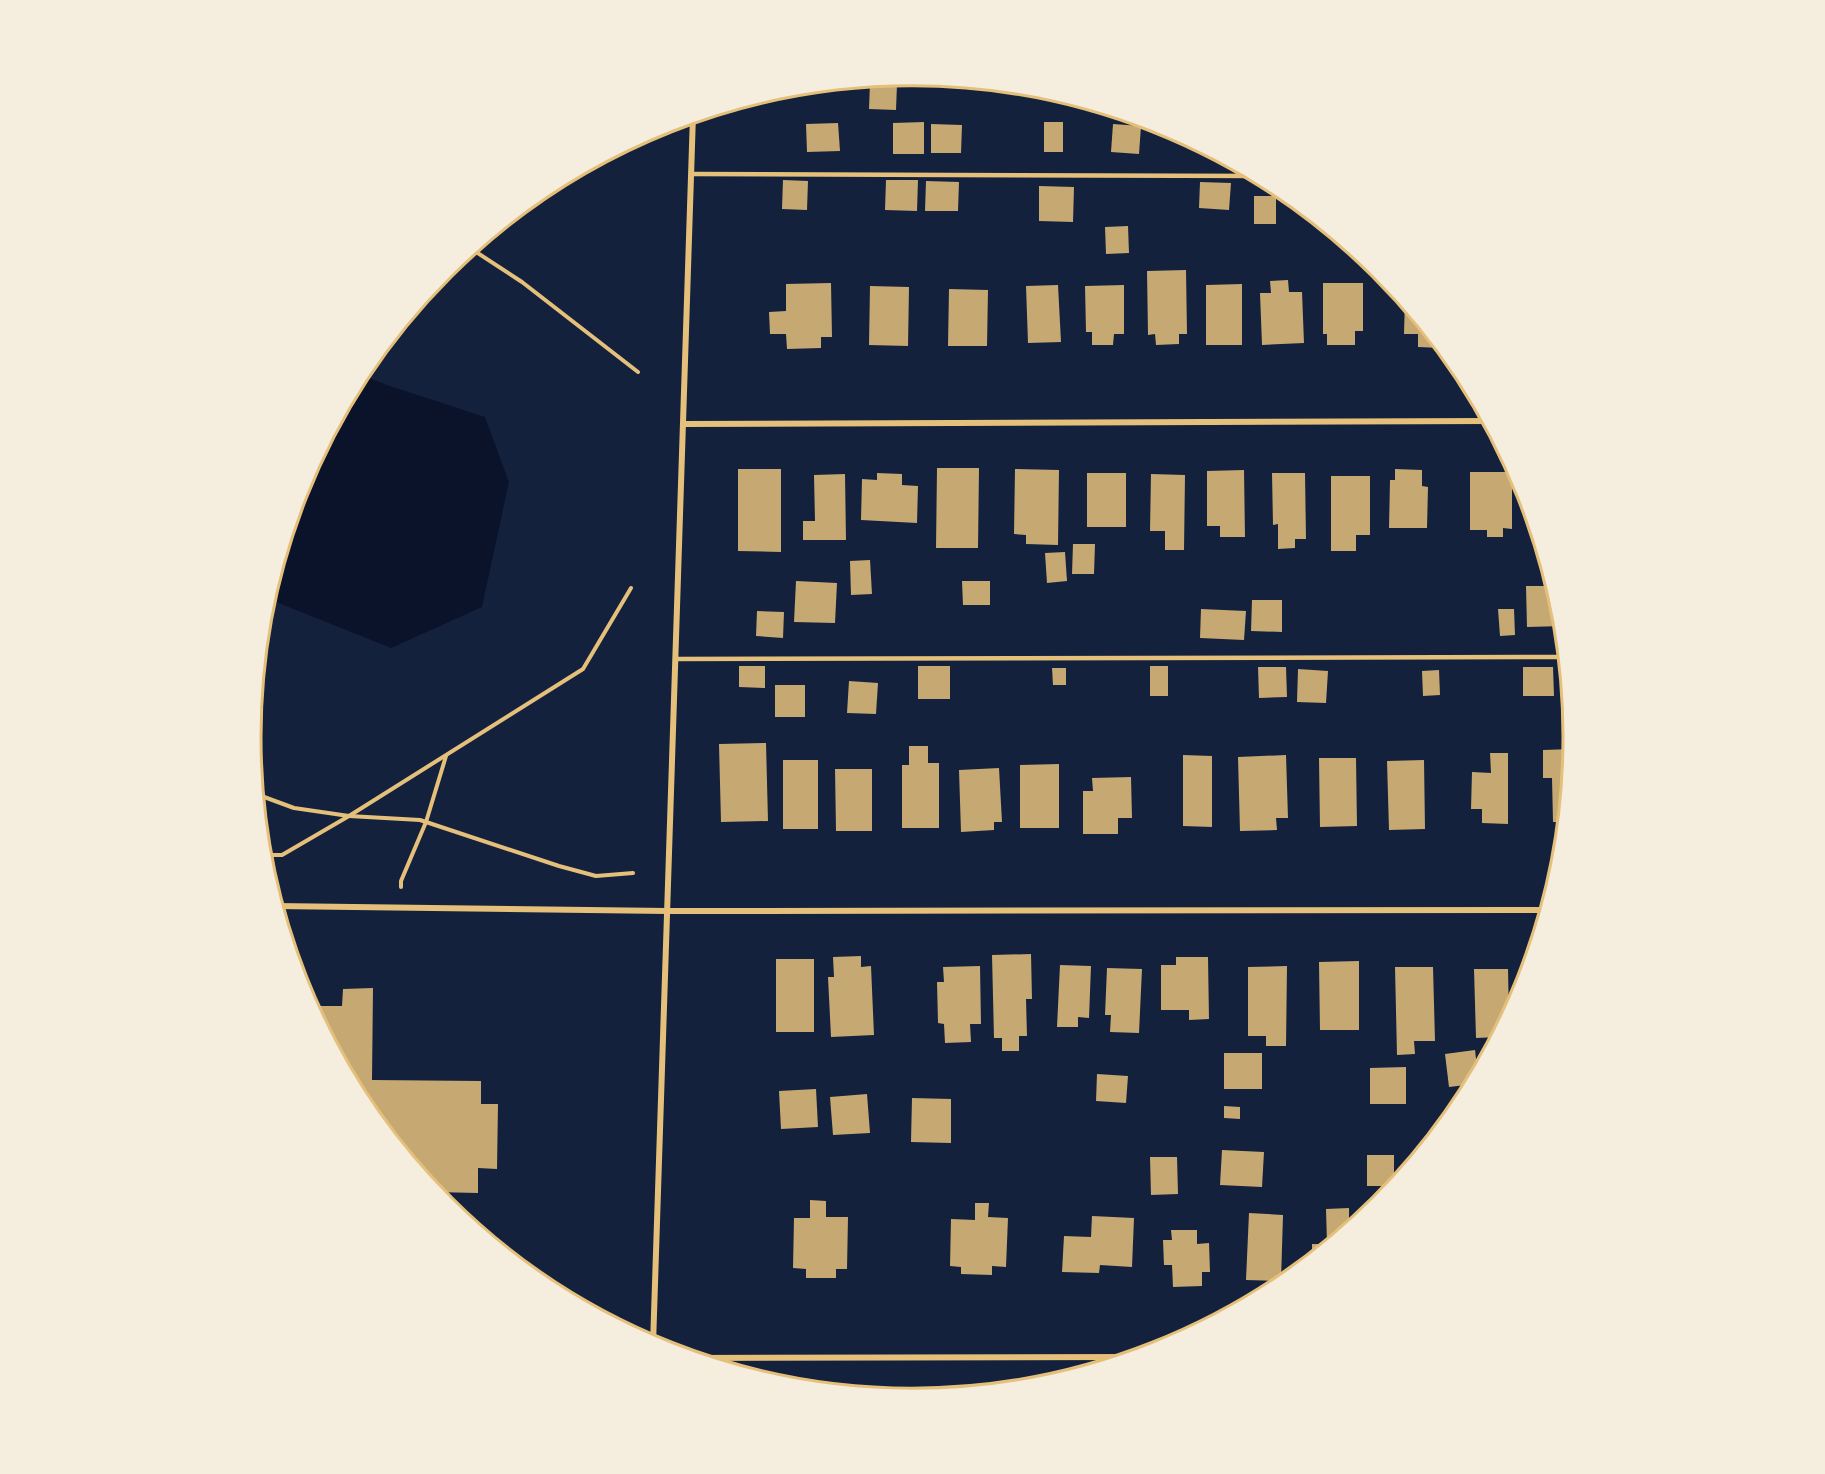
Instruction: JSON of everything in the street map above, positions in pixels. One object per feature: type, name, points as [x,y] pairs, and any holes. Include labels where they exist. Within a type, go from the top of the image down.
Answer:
[{"type":"street","points":[[653,1335],[693,124]]},
{"type":"street","points":[[683,424],[1482,421]]},
{"type":"street","points":[[283,906],[666,911],[1541,910]]},
{"type":"street","points":[[716,1358],[1112,1357]]},
{"type":"lane","points":[[691,174],[1243,176]]},
{"type":"lane","points":[[675,659],[1559,657]]},
{"type":"path","points":[[477,253],[522,282],[638,372]]},
{"type":"path","points":[[272,855],[282,855],[349,816],[583,669],[631,588]]},
{"type":"path","points":[[398,908],[401,881],[426,822],[446,755]]},
{"type":"path","points":[[264,797],[294,808],[349,816],[420,820],[596,876],[633,873]]},
{"type":"water","points":[[369,378],[485,417],[509,482],[482,607],[391,648],[276,602],[283,568],[311,488],[348,411]]},
{"type":"building","points":[[897,86],[896,110],[869,109],[870,87]]},
{"type":"building","points":[[924,122],[924,154],[893,154],[893,123]]},
{"type":"building","points":[[1044,122],[1063,122],[1063,152],[1044,152]]},
{"type":"building","points":[[838,123],[840,151],[807,152],[806,124]]},
{"type":"building","points":[[931,124],[962,125],[961,153],[931,153]]},
{"type":"building","points":[[1113,124],[1141,127],[1139,154],[1111,152]]},
{"type":"building","points":[[783,180],[808,181],[807,210],[782,209]]},
{"type":"building","points":[[886,180],[918,180],[917,211],[885,210]]},
{"type":"building","points":[[926,181],[959,182],[958,211],[925,211]]},
{"type":"building","points":[[1200,182],[1231,183],[1229,210],[1199,208]]},
{"type":"building","points":[[1039,186],[1074,187],[1073,222],[1039,221]]},
{"type":"building","points":[[1254,196],[1276,196],[1276,224],[1254,224]]},
{"type":"building","points":[[1128,226],[1129,253],[1106,254],[1105,227]]},
{"type":"building","points":[[1186,270],[1187,334],[1179,334],[1179,344],[1156,345],[1155,334],[1148,335],[1147,271]]},
{"type":"building","points":[[1288,280],[1289,292],[1302,292],[1304,343],[1262,345],[1260,293],[1271,293],[1270,281]]},
{"type":"building","points":[[831,283],[832,337],[821,337],[821,348],[787,349],[786,334],[770,334],[769,312],[786,311],[786,284]]},
{"type":"building","points":[[1323,283],[1363,283],[1363,331],[1355,331],[1355,345],[1327,345],[1327,334],[1323,334]]},
{"type":"building","points":[[1242,284],[1242,345],[1206,345],[1206,285]]},
{"type":"building","points":[[1058,285],[1061,342],[1028,343],[1026,286]]},
{"type":"building","points":[[1124,285],[1124,334],[1114,334],[1113,345],[1092,345],[1092,332],[1086,332],[1085,286]]},
{"type":"building","points":[[870,286],[909,287],[908,346],[869,345]]},
{"type":"building","points":[[949,289],[988,290],[987,346],[948,346]]},
{"type":"building","points":[[1405,310],[1435,348],[1418,347],[1418,334],[1404,334]]},
{"type":"building","points":[[937,468],[979,468],[978,548],[936,548]]},
{"type":"building","points":[[738,469],[781,469],[781,552],[738,551]]},
{"type":"building","points":[[1015,469],[1059,470],[1058,545],[1026,544],[1026,535],[1014,534]]},
{"type":"building","points":[[1395,469],[1422,470],[1422,486],[1428,487],[1427,528],[1389,528],[1390,480],[1395,480]]},
{"type":"building","points":[[1244,470],[1245,537],[1220,537],[1220,526],[1207,526],[1207,471]]},
{"type":"building","points":[[1470,472],[1507,472],[1512,483],[1512,529],[1503,528],[1503,537],[1487,537],[1487,530],[1470,530]]},
{"type":"building","points":[[877,473],[902,474],[902,485],[918,486],[917,523],[861,520],[862,479],[877,480]]},
{"type":"building","points":[[1087,473],[1126,473],[1126,527],[1087,527]]},
{"type":"building","points":[[1272,473],[1305,473],[1306,539],[1295,539],[1295,548],[1278,549],[1278,524],[1273,525]]},
{"type":"building","points":[[845,474],[846,540],[803,540],[803,521],[815,521],[814,475]]},
{"type":"building","points":[[1151,474],[1185,475],[1184,550],[1165,550],[1165,531],[1150,531]]},
{"type":"building","points":[[1331,476],[1370,476],[1370,535],[1356,535],[1356,551],[1331,551]]},
{"type":"building","points":[[1073,544],[1095,544],[1094,574],[1072,574]]},
{"type":"building","points":[[1065,552],[1067,581],[1047,583],[1045,553]]},
{"type":"building","points":[[870,560],[872,594],[851,595],[850,561]]},
{"type":"building","points":[[796,581],[837,583],[835,623],[794,622]]},
{"type":"building","points":[[962,581],[990,581],[990,605],[963,605]]},
{"type":"building","points":[[1526,586],[1546,586],[1554,626],[1527,627]]},
{"type":"building","points":[[1252,600],[1282,600],[1282,632],[1251,631]]},
{"type":"building","points":[[1201,609],[1246,611],[1244,640],[1200,638]]},
{"type":"building","points":[[1498,609],[1514,609],[1515,635],[1500,636]]},
{"type":"building","points":[[757,611],[784,612],[783,638],[756,636]]},
{"type":"building","points":[[739,666],[765,666],[765,688],[739,687]]},
{"type":"building","points":[[918,666],[950,666],[950,699],[918,699]]},
{"type":"building","points":[[1150,666],[1168,666],[1168,696],[1150,696]]},
{"type":"building","points":[[1258,667],[1286,667],[1287,697],[1259,698]]},
{"type":"building","points":[[1523,667],[1553,667],[1554,696],[1523,696]]},
{"type":"building","points":[[1052,668],[1066,668],[1066,685],[1053,685]]},
{"type":"building","points":[[1298,669],[1328,671],[1326,703],[1297,702]]},
{"type":"building","points":[[1439,670],[1440,695],[1423,696],[1422,671]]},
{"type":"building","points":[[849,681],[878,683],[876,714],[847,713]]},
{"type":"building","points":[[775,685],[805,685],[805,717],[775,717]]},
{"type":"building","points":[[766,743],[768,821],[721,822],[719,744]]},
{"type":"building","points":[[909,746],[928,746],[928,763],[939,763],[939,828],[902,828],[902,765],[909,765]]},
{"type":"building","points":[[1564,749],[1558,822],[1553,822],[1552,778],[1543,778],[1543,750]]},
{"type":"building","points":[[1490,753],[1508,753],[1508,824],[1482,823],[1482,809],[1471,809],[1472,772],[1491,773]]},
{"type":"building","points":[[1183,755],[1212,756],[1212,827],[1183,826]]},
{"type":"building","points":[[1286,755],[1288,818],[1276,818],[1277,830],[1240,831],[1238,757]]},
{"type":"building","points":[[1319,758],[1356,758],[1357,826],[1320,827]]},
{"type":"building","points":[[783,760],[818,760],[818,829],[783,829]]},
{"type":"building","points":[[1424,760],[1425,829],[1389,830],[1387,761]]},
{"type":"building","points":[[1059,764],[1059,828],[1020,828],[1020,765]]},
{"type":"building","points":[[999,768],[1002,822],[994,822],[994,830],[961,832],[959,770]]},
{"type":"building","points":[[835,769],[872,769],[872,831],[836,831]]},
{"type":"building","points":[[1131,777],[1132,818],[1118,818],[1118,834],[1083,834],[1083,791],[1093,791],[1092,778]]},
{"type":"building","points":[[1031,954],[1032,999],[1026,999],[1027,1036],[1019,1036],[1019,1051],[1002,1051],[1002,1038],[994,1038],[992,955]]},
{"type":"building","points":[[861,956],[861,967],[871,966],[874,1035],[831,1037],[828,977],[834,977],[833,957]]},
{"type":"building","points":[[1176,957],[1208,957],[1209,1019],[1189,1020],[1189,1010],[1161,1010],[1161,965],[1176,965]]},
{"type":"building","points":[[776,959],[814,959],[814,1032],[776,1032]]},
{"type":"building","points":[[1359,961],[1359,1030],[1320,1030],[1319,962]]},
{"type":"building","points":[[1060,965],[1091,966],[1089,1018],[1078,1017],[1078,1027],[1057,1027]]},
{"type":"building","points":[[980,966],[981,1024],[970,1024],[971,1042],[945,1043],[944,1024],[938,1023],[937,982],[944,982],[943,967]]},
{"type":"building","points":[[1287,966],[1286,1046],[1266,1046],[1266,1036],[1248,1036],[1248,967]]},
{"type":"building","points":[[1395,967],[1433,967],[1435,1041],[1414,1041],[1415,1054],[1397,1055]]},
{"type":"building","points":[[1107,968],[1142,969],[1139,1033],[1110,1032],[1111,1015],[1105,1015]]},
{"type":"building","points":[[1474,969],[1508,969],[1509,998],[1497,1025],[1490,1037],[1476,1038]]},
{"type":"building","points":[[373,988],[372,1080],[481,1081],[481,1104],[498,1104],[497,1169],[478,1168],[478,1193],[447,1192],[396,1134],[371,1099],[348,1063],[320,1006],[342,1006],[343,989]]},
{"type":"building","points":[[1475,1050],[1477,1064],[1463,1085],[1449,1087],[1445,1054]]},
{"type":"building","points":[[1224,1053],[1262,1053],[1262,1089],[1224,1089]]},
{"type":"building","points":[[1406,1067],[1406,1104],[1370,1104],[1370,1068]]},
{"type":"building","points":[[1097,1074],[1128,1076],[1126,1103],[1096,1101]]},
{"type":"building","points":[[816,1089],[818,1127],[781,1129],[779,1091]]},
{"type":"building","points":[[867,1094],[870,1133],[833,1135],[830,1097]]},
{"type":"building","points":[[912,1098],[951,1099],[951,1143],[911,1142]]},
{"type":"building","points":[[1224,1106],[1240,1107],[1240,1119],[1224,1118]]},
{"type":"building","points":[[1222,1150],[1264,1152],[1262,1187],[1220,1185]]},
{"type":"building","points":[[1367,1155],[1394,1155],[1394,1176],[1384,1186],[1367,1186]]},
{"type":"building","points":[[1150,1157],[1177,1157],[1178,1194],[1151,1195]]},
{"type":"building","points":[[810,1200],[826,1201],[826,1217],[848,1217],[847,1269],[836,1269],[836,1278],[806,1278],[806,1269],[793,1268],[794,1218],[810,1218]]},
{"type":"building","points":[[975,1203],[989,1203],[988,1217],[1008,1218],[1006,1267],[992,1266],[992,1275],[961,1274],[961,1267],[950,1266],[951,1219],[975,1220]]},
{"type":"building","points":[[1349,1208],[1349,1220],[1327,1239],[1326,1209]]},
{"type":"building","points":[[1249,1213],[1283,1215],[1281,1274],[1271,1281],[1246,1280]]},
{"type":"building","points":[[1092,1216],[1134,1218],[1132,1267],[1100,1265],[1099,1273],[1062,1272],[1064,1236],[1091,1237]]},
{"type":"building","points":[[1171,1230],[1197,1230],[1197,1244],[1209,1243],[1210,1272],[1202,1272],[1202,1286],[1173,1287],[1172,1265],[1164,1265],[1163,1240],[1172,1240]]},
{"type":"building","points":[[1312,1244],[1321,1244],[1312,1252]]}]
